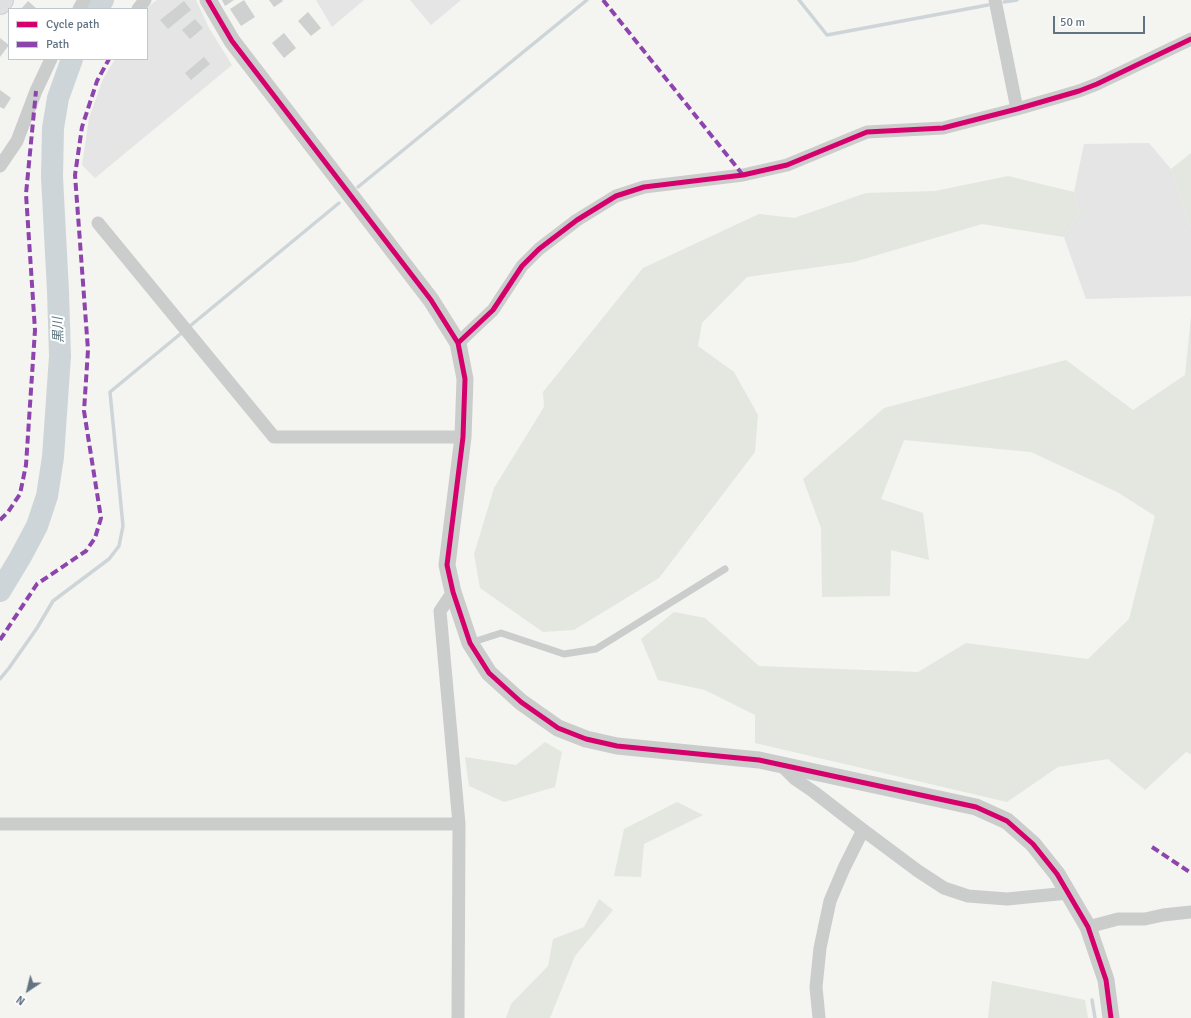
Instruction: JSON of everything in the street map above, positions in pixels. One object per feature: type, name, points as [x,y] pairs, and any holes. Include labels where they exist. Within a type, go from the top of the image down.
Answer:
[{"type":"street","points":[[208,0],[232,41],[431,300],[458,343],[465,379],[463,437],[447,565],[453,592],[470,643],[490,673],[521,702],[558,728],[586,739],[617,746],[759,760],[780,764],[976,806],[1007,821],[1034,844],[1057,874],[1088,927],[1106,980],[1111,1018]]},
{"type":"street","points":[[996,0],[1017,109]]},
{"type":"street","points":[[458,343],[493,310],[522,266],[539,249],[577,220],[616,196],[644,187],[743,175],[787,165],[867,132],[943,128],[1017,109],[1079,92],[1191,39]]},
{"type":"street","points":[[0,166],[17,141],[36,91],[51,60]]},
{"type":"street","points":[[98,223],[274,437],[463,437]]},
{"type":"street","points":[[453,592],[440,611],[459,824],[458,1018]]},
{"type":"street","points":[[780,764],[795,779],[918,871],[944,888],[968,896],[1007,899],[1068,893]]},
{"type":"street","points":[[0,824],[459,824]]},
{"type":"street","points":[[819,1018],[816,987],[820,948],[830,901],[844,868],[863,830]]},
{"type":"street","points":[[1088,927],[1118,919],[1145,919],[1163,915],[1191,912]]},
{"type":"lane","points":[[470,643],[501,633],[564,654],[596,649],[725,569]]},
{"type":"shaded area","points":[[157,0],[196,0],[209,28],[232,65],[95,178],[82,165],[89,118],[103,79],[114,60],[148,60],[148,8],[146,8]]},
{"type":"shaded area","points":[[316,0],[364,0],[332,27]]},
{"type":"shaded area","points":[[410,0],[461,0],[431,25]]},
{"type":"shaded area","points":[[1149,143],[1171,169],[1191,226],[1191,296],[1086,299],[1064,237],[1079,212],[1074,192],[1084,144]]},
{"type":"shaded area","points":[[1191,153],[1191,226],[1171,169]]},
{"type":"shaded area","points":[[1008,176],[1074,192],[1079,212],[1064,237],[982,224],[854,262],[747,277],[702,323],[698,346],[734,372],[758,415],[755,452],[659,578],[574,630],[543,632],[480,588],[474,554],[494,488],[544,407],[543,392],[643,268],[759,214],[794,218],[866,193],[935,191]]},
{"type":"shaded area","points":[[1191,317],[1191,754],[1186,752],[1145,790],[1108,759],[1058,767],[1007,802],[755,743],[755,715],[705,690],[658,680],[641,639],[674,612],[705,618],[759,666],[918,672],[966,643],[1088,659],[1129,619],[1155,516],[1117,492],[1031,452],[904,440],[881,499],[923,513],[929,560],[891,550],[890,596],[822,597],[821,528],[803,479],[884,408],[1066,360],[1133,410],[1185,375]]},
{"type":"shaded area","points":[[545,742],[562,752],[555,787],[504,802],[469,786],[465,757],[516,765]]},
{"type":"shaded area","points":[[677,802],[703,815],[644,844],[641,877],[614,876],[624,829]]},
{"type":"shaded area","points":[[599,899],[613,910],[575,956],[550,1018],[506,1018],[511,1004],[548,966],[553,939],[584,927]]},
{"type":"shaded area","points":[[992,981],[1085,1000],[1088,1018],[988,1018]]},
{"type":"building","points":[[222,0],[234,0],[225,6]]},
{"type":"building","points":[[244,0],[255,17],[241,26],[230,9]]},
{"type":"building","points":[[269,0],[282,0],[283,1],[274,7]]},
{"type":"building","points":[[28,1],[36,8],[22,8]]},
{"type":"building","points":[[184,1],[191,10],[168,29],[160,20]]},
{"type":"building","points":[[308,12],[321,28],[311,36],[298,21]]},
{"type":"building","points":[[195,19],[203,28],[190,39],[182,30]]},
{"type":"building","points":[[284,33],[296,48],[284,58],[272,43]]},
{"type":"building","points":[[0,38],[8,44],[8,46],[0,57]]},
{"type":"building","points":[[204,57],[210,64],[191,80],[185,73]]},
{"type":"building","points":[[0,90],[11,98],[4,109],[0,107]]},
{"type":"waterway","name":"黒川","points":[[98,8],[103,0]]},
{"type":"waterway","points":[[358,187],[587,0]]},
{"type":"waterway","points":[[799,0],[827,35],[988,5]]},
{"type":"waterway","points":[[1004,2],[1017,0]]},
{"type":"waterway","name":"黒川","points":[[0,591],[37,526],[47,496],[53,457],[60,356],[52,177],[53,128],[58,98],[72,60]]},
{"type":"waterway","points":[[0,679],[37,628],[53,601],[109,559],[119,546],[123,526],[110,392],[339,203]]},
{"type":"waterway","points":[[1092,1000],[1095,1018]]},
{"type":"marked path","points":[[603,0],[743,175]]},
{"type":"marked path","points":[[0,640],[37,584],[86,551],[95,538],[101,518],[84,411],[88,350],[75,175],[82,127],[97,81],[108,60]]},
{"type":"marked path","points":[[0,520],[8,512],[20,494],[26,465],[35,330],[26,194],[36,91]]},
{"type":"marked path","points":[[1152,847],[1191,873]]},
{"type":"cycle path","points":[[208,0],[232,41],[431,300],[458,343],[465,379],[463,437],[447,565],[453,592],[470,643],[489,673],[521,702],[558,728],[586,739],[617,746],[759,760],[976,807],[1007,821],[1033,844],[1057,874],[1088,927],[1106,980],[1111,1018]]},
{"type":"cycle path","points":[[458,343],[493,310],[522,266],[539,249],[577,220],[616,196],[644,187],[743,175],[787,165],[867,132],[943,128],[1017,109],[1079,91],[1097,84],[1191,39]]}]
